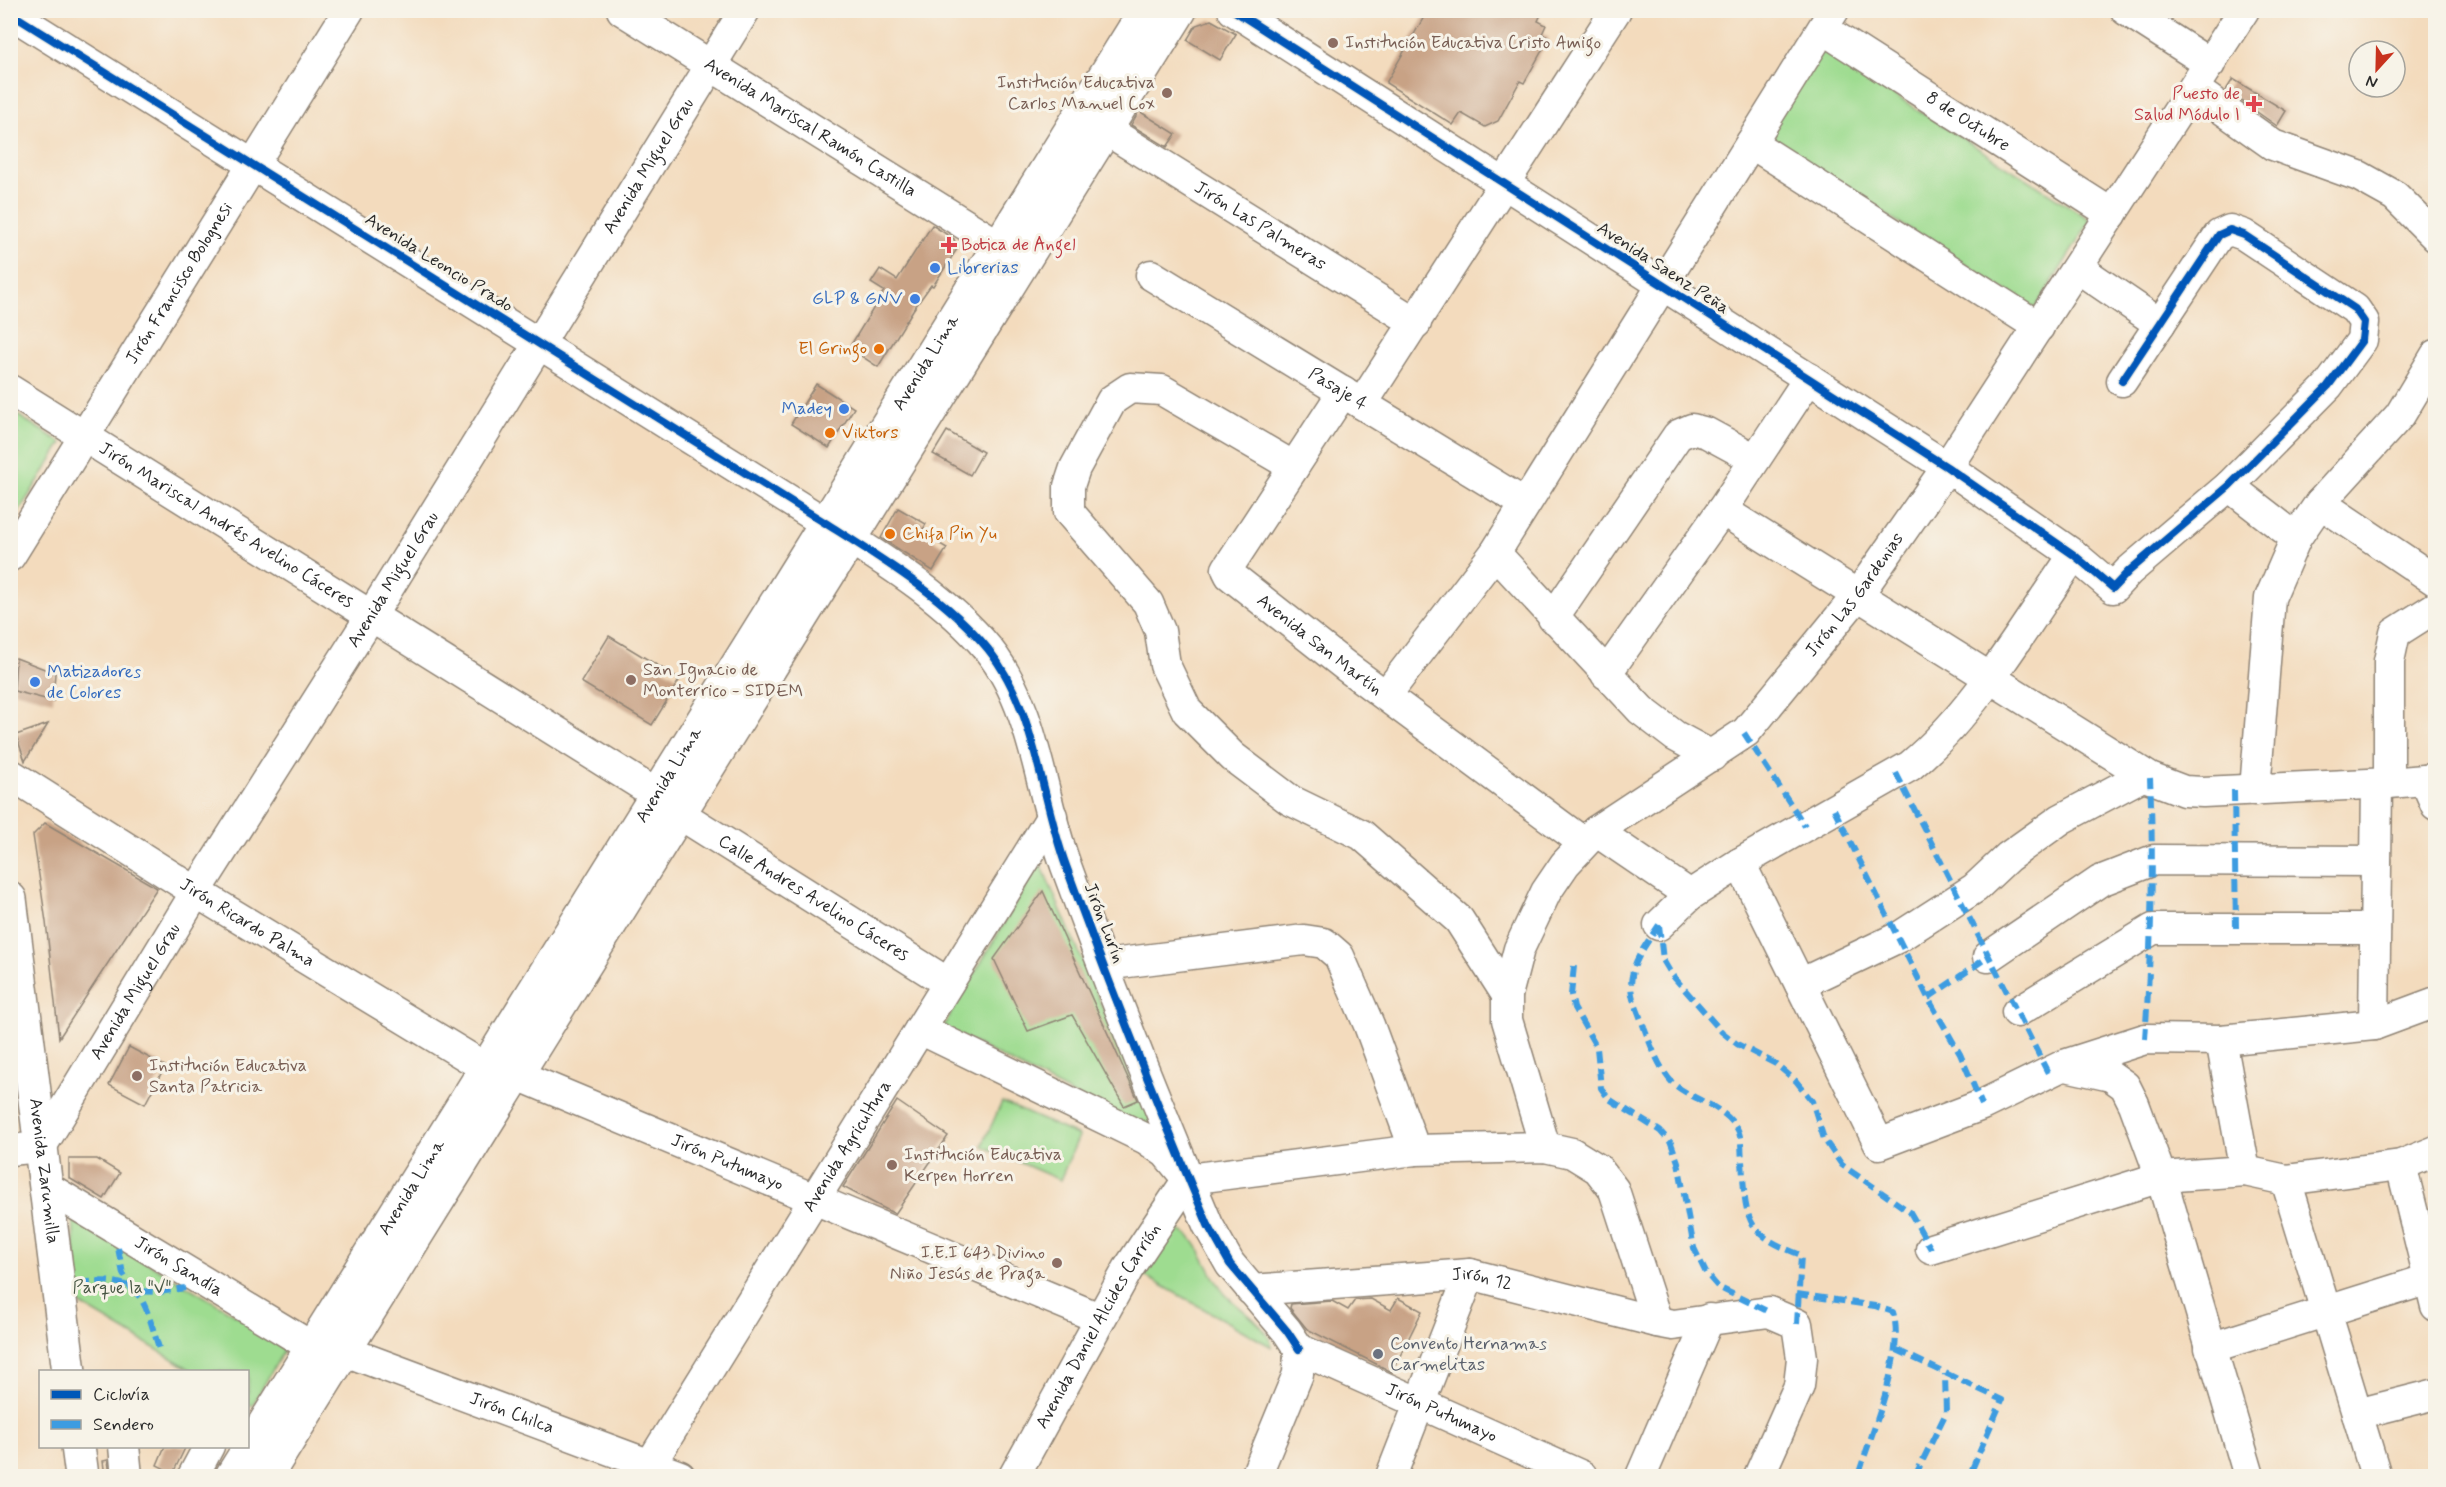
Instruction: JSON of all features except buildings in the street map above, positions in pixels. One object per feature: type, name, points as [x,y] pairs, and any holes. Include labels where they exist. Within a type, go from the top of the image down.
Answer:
[{"type":"main road","name":"Avenida Lima","points":[[839,532],[998,245],[1146,10]]},
{"type":"main road","name":"Avenida Lima","points":[[249,1439],[257,1422],[312,1347],[501,1071],[839,532],[1105,129],[1180,10]]},
{"type":"main road","name":"Avenida Zarumilla","points":[[10,899],[26,1149],[45,1186],[69,1370]]},
{"type":"main road","name":"Avenida Lima","points":[[266,1476],[345,1351],[501,1071]]},
{"type":"main road","points":[[78,1448],[82,1476]]},
{"type":"main road","name":"Avenida Lima","points":[[232,1476],[245,1448]]},
{"type":"street","name":"Jirón Francisco Bolognesi","points":[[10,556],[349,10]]},
{"type":"street","name":"Avenida Mariscal Ramón Castilla","points":[[622,10],[998,245]]},
{"type":"street","name":"Avenida Miguel Grau","points":[[26,1149],[196,892],[371,616],[745,10]]},
{"type":"street","name":"Avenida Saenz Peña","points":[[1233,10],[1264,19],[1504,184],[1947,467],[2074,555],[2113,588],[2129,571],[2229,486]]},
{"type":"street","name":"Avenida San Martín","points":[[1617,10],[1416,323],[1294,467],[1227,569],[1283,619],[1386,695],[1590,837],[1690,895]]},
{"type":"street","points":[[2126,10],[2210,64]]},
{"type":"street","name":"Jirón Las Gardenias","points":[[1545,1147],[1508,1020],[1507,994],[1519,949],[1546,892],[1565,864],[1590,837],[1746,732],[1770,706],[1857,596],[1947,467],[2244,10]]},
{"type":"street","name":"Avenida Leoncio Prado","points":[[10,13],[839,532]]},
{"type":"street","points":[[1386,695],[1495,553],[1524,503],[1829,20]]},
{"type":"street","name":"8 de Octubre","points":[[1829,20],[2112,214]]},
{"type":"street","points":[[2194,89],[2273,145],[2359,176],[2395,196],[2436,237]]},
{"type":"street","name":"Jirón Las Palmeras","points":[[1105,129],[1416,323]]},
{"type":"street","points":[[1751,143],[2039,327]]},
{"type":"street","points":[[2122,381],[2219,235],[2230,230],[2244,236],[2355,309],[2364,322],[2362,340],[2328,386],[2229,486],[2296,538]]},
{"type":"street","points":[[2078,268],[2160,324]]},
{"type":"street","name":"Pasaje 4","points":[[1151,275],[1524,503]]},
{"type":"street","points":[[2255,790],[2270,598],[2296,538],[2320,503],[2400,415],[2436,355]]},
{"type":"street","points":[[1606,674],[1722,510],[1809,378]]},
{"type":"street","points":[[1294,467],[1162,390],[1130,388],[1112,400],[1075,468],[1069,486],[1069,512],[1148,603],[1160,631],[1164,665],[1187,711],[1233,757],[1290,800],[1362,835],[1459,920],[1507,994]]},
{"type":"street","name":"Jirón Mariscal Andrés Avelino Cáceres","points":[[10,390],[667,804]]},
{"type":"street","points":[[1553,618],[1678,435],[1692,429],[1707,433],[1755,459]]},
{"type":"street","points":[[2320,503],[2436,581]]},
{"type":"street","points":[[1722,510],[2144,775],[2184,790],[2255,790],[2383,784],[2432,788]]},
{"type":"street","name":"Jirón Lurín","points":[[839,532],[952,611],[988,650],[1010,684],[1025,724],[1065,863],[1188,1179],[1208,1225],[1230,1264],[1287,1331],[1299,1349]]},
{"type":"street","points":[[1495,553],[1641,710],[1666,729],[1712,756]]},
{"type":"street","points":[[1659,925],[1690,895],[1740,863],[1910,766],[1932,748],[1988,678],[2074,555]]},
{"type":"street","points":[[2374,1025],[2376,861],[2383,784],[2389,661],[2395,633],[2436,607]]},
{"type":"street","name":"Jirón Ricardo Palma","points":[[10,774],[196,892],[501,1071]]},
{"type":"street","points":[[1800,984],[1899,937],[1975,888],[2008,857],[2061,819],[2144,775]]},
{"type":"street","name":"Calle Andres Avelino Cáceres","points":[[667,804],[948,983]]},
{"type":"street","name":"Avenida Agricultura","points":[[647,1471],[1052,816]]},
{"type":"street","points":[[1988,957],[2100,881],[2154,860],[2376,861]]},
{"type":"street","points":[[1740,863],[1879,1144],[1982,1105],[2064,1065],[2145,1039],[2221,1040],[2374,1025],[2436,1002]]},
{"type":"street","points":[[2017,1012],[2153,929],[2375,929]]},
{"type":"street","points":[[1104,965],[1304,940],[1324,943],[1338,956],[1369,1025],[1415,1150]]},
{"type":"street","points":[[920,1029],[1146,1139],[1166,1153],[1188,1179],[1415,1150],[1545,1147],[1572,1153],[1598,1169],[1614,1190],[1657,1322]]},
{"type":"street","points":[[2221,1040],[2245,1171]]},
{"type":"street","points":[[2064,1065],[2111,1076],[2125,1086],[2161,1177],[2249,1476]]},
{"type":"street","name":"Jirón Putumayo","points":[[501,1071],[1100,1318]]},
{"type":"street","points":[[1931,1249],[2161,1177],[2245,1171],[2286,1180],[2402,1166],[2436,1151]]},
{"type":"street","points":[[2210,1348],[2325,1310],[2432,1293],[2402,1166]]},
{"type":"street","name":"Avenida Daniel Alcides Carrión","points":[[1014,1476],[1128,1269],[1188,1179]]},
{"type":"street","points":[[2286,1180],[2376,1476]]},
{"type":"street","name":"Jirón Sandía","points":[[45,1186],[312,1347]]},
{"type":"street","points":[[1391,1476],[1470,1274]]},
{"type":"street","name":"Jirón 12","points":[[1251,1290],[1470,1274],[1673,1325],[1768,1312],[1797,1324],[1802,1358],[1798,1386],[1759,1476]]},
{"type":"street","points":[[1641,1476],[1709,1320]]},
{"type":"street","points":[[1256,1476],[1298,1374],[1299,1349]]},
{"type":"street","name":"Jirón Putumayo","points":[[1299,1349],[1582,1476]]},
{"type":"street","name":"Jirón Chilca","points":[[345,1351],[647,1471],[680,1476]]},
{"type":"street","points":[[2357,1414],[2436,1394]]},
{"type":"street","points":[[124,1448],[127,1476]]},
{"type":"street","points":[[193,1476],[208,1448]]},
{"type":"green space","points":[[1821,48],[2091,220],[2035,309],[1764,137]]},
{"type":"green space","points":[[11,411],[62,443],[11,524]]},
{"type":"green space","points":[[1040,862],[1159,1139],[943,1027]]},
{"type":"green space","points":[[1002,1102],[1079,1136],[1060,1180],[982,1146]]},
{"type":"green space","name":"Parque la \"V\"","points":[[73,1218],[274,1338],[284,1350],[252,1406],[249,1404],[249,1370],[191,1370],[78,1303]]},
{"type":"green space","points":[[1168,1230],[1179,1231],[1189,1236],[1226,1295],[1260,1325],[1270,1339],[1272,1347],[1143,1275],[1162,1234]]},
{"type":"marked path","points":[[1744,733],[1805,826]]},
{"type":"marked path","points":[[1896,773],[2048,1073]]},
{"type":"marked path","points":[[2145,1039],[2151,909],[2150,778]]},
{"type":"marked path","points":[[2234,790],[2236,929]]},
{"type":"marked path","points":[[1834,809],[1928,998],[1960,1054],[1982,1105]]},
{"type":"marked path","points":[[1659,925],[1637,959],[1632,978],[1633,999],[1656,1057],[1668,1078],[1683,1091],[1718,1109],[1738,1130],[1741,1141],[1745,1197],[1751,1222],[1768,1239],[1801,1255],[1797,1324]]},
{"type":"marked path","points":[[1659,925],[1663,960],[1672,975],[1722,1032],[1737,1044],[1776,1064],[1796,1081],[1812,1101],[1824,1139],[1842,1165],[1910,1212],[1931,1249]]},
{"type":"marked path","points":[[1928,998],[1988,957]]},
{"type":"marked path","points":[[1574,966],[1571,995],[1574,1008],[1597,1048],[1601,1088],[1609,1099],[1660,1131],[1671,1143],[1678,1162],[1694,1248],[1706,1273],[1718,1287],[1769,1312]]},
{"type":"marked path","points":[[118,1248],[123,1274],[133,1291],[159,1292],[185,1288]]},
{"type":"marked path","points":[[79,1283],[100,1281],[116,1282],[128,1286],[143,1302],[159,1348]]},
{"type":"marked path","points":[[1797,1294],[1875,1306],[1893,1312],[1896,1330],[1891,1371],[1858,1476]]},
{"type":"marked path","points":[[1897,1350],[2002,1400],[1969,1476]]},
{"type":"marked path","points":[[1915,1476],[1946,1413],[1945,1374]]},
{"type":"cycle path","points":[[1233,10],[1947,467],[2074,555],[2113,588],[2129,571],[2229,486],[2328,386],[2362,340],[2364,322],[2355,309],[2244,235],[2230,230],[2219,235],[2122,381]]},
{"type":"cycle path","points":[[10,13],[869,551],[933,596],[971,630],[988,649],[1017,698],[1027,725],[1066,866],[1135,1047],[1208,1225],[1230,1264],[1287,1331],[1299,1349]]},
{"type":"place","name":"Institución Educativa Cristo Amigo","points":[[1333,43]]},
{"type":"place","name":"Institución Educativa Carlos Manuel Cox","points":[[1167,93]]},
{"type":"place","name":"Puesto de Salud Módulo I","points":[[2254,104]]},
{"type":"place","name":"Botica de Angel","points":[[949,245]]},
{"type":"place","name":"Librerias","points":[[935,268]]},
{"type":"place","name":"GLP & GNV","points":[[915,299]]},
{"type":"place","name":"El Gringo","points":[[879,349]]},
{"type":"place","name":"Madey","points":[[844,409]]},
{"type":"place","name":"Viktors","points":[[830,433]]},
{"type":"place","name":"Chifa Pin Yu","points":[[890,534]]},
{"type":"place","name":"San Ignacio de Monterrico - SIDEM","points":[[631,680]]},
{"type":"place","name":"Matizadores de Colores","points":[[35,682]]},
{"type":"place","name":"Institución Educativa Santa Patricia","points":[[137,1076]]},
{"type":"place","name":"Institución Educativa Kerpen Horren","points":[[892,1165]]},
{"type":"place","name":"I.E.I 643 Divino Niño Jesús de Praga","points":[[1057,1263]]},
{"type":"place","name":"Convento Hernamas Carmelitas","points":[[1378,1354]]}]
